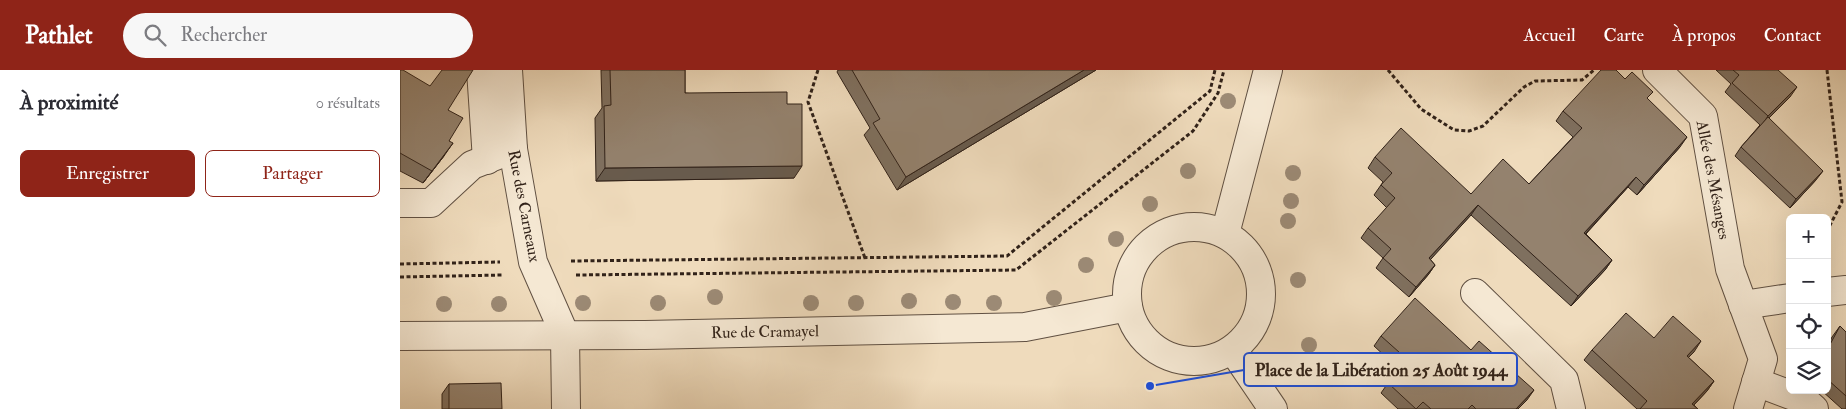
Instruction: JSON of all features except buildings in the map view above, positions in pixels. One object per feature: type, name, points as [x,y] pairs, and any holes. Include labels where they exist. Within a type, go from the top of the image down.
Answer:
[{"type":"street","name":"Rue des Carneaux","points":[[481,70],[487,160]]},
{"type":"street","name":"Rue des Carneaux","points":[[508,70],[513,149],[536,268],[565,336]]},
{"type":"street","points":[[1225,234],[1268,70]]},
{"type":"street","name":"Allée des Mésanges","points":[[1656,70],[1703,116],[1730,269],[1763,359],[1748,409]]},
{"type":"street","points":[[400,204],[432,203],[472,165],[513,149]]},
{"type":"street","points":[[1184,228],[1205,228],[1225,234],[1244,248],[1256,268],[1262,290],[1260,313],[1250,334],[1233,350],[1213,360],[1191,362],[1169,357],[1150,346],[1136,328],[1128,307],[1127,286],[1133,265],[1146,247],[1163,235],[1184,228]]},
{"type":"street","points":[[1831,292],[1846,290]]},
{"type":"street","points":[[1475,293],[1564,380],[1571,409]]},
{"type":"street","points":[[1743,305],[1786,299]]},
{"type":"street","name":"Rue de Cramayel","points":[[400,336],[565,336],[1024,327],[1128,307]]},
{"type":"street","points":[[565,336],[566,409]]},
{"type":"street","points":[[1233,350],[1273,409]]},
{"type":"street","points":[[1756,382],[1804,400],[1814,409]]},
{"type":"path","points":[[818,70],[808,102],[865,258]]},
{"type":"path","points":[[400,277],[536,268],[865,258],[1007,256],[1210,91],[1215,70]]},
{"type":"path","points":[[400,264],[536,268],[1016,270],[1193,131],[1218,93],[1224,70]]},
{"type":"path","points":[[1388,70],[1421,109],[1454,130],[1469,130],[1483,126],[1524,87],[1535,81],[1582,80],[1594,70]]},
{"type":"path","points":[[1827,70],[1842,202],[1831,223]]},
{"type":"place","name":"Place de la Libération 25 Août 1944","points":[[1150,386]]}]
